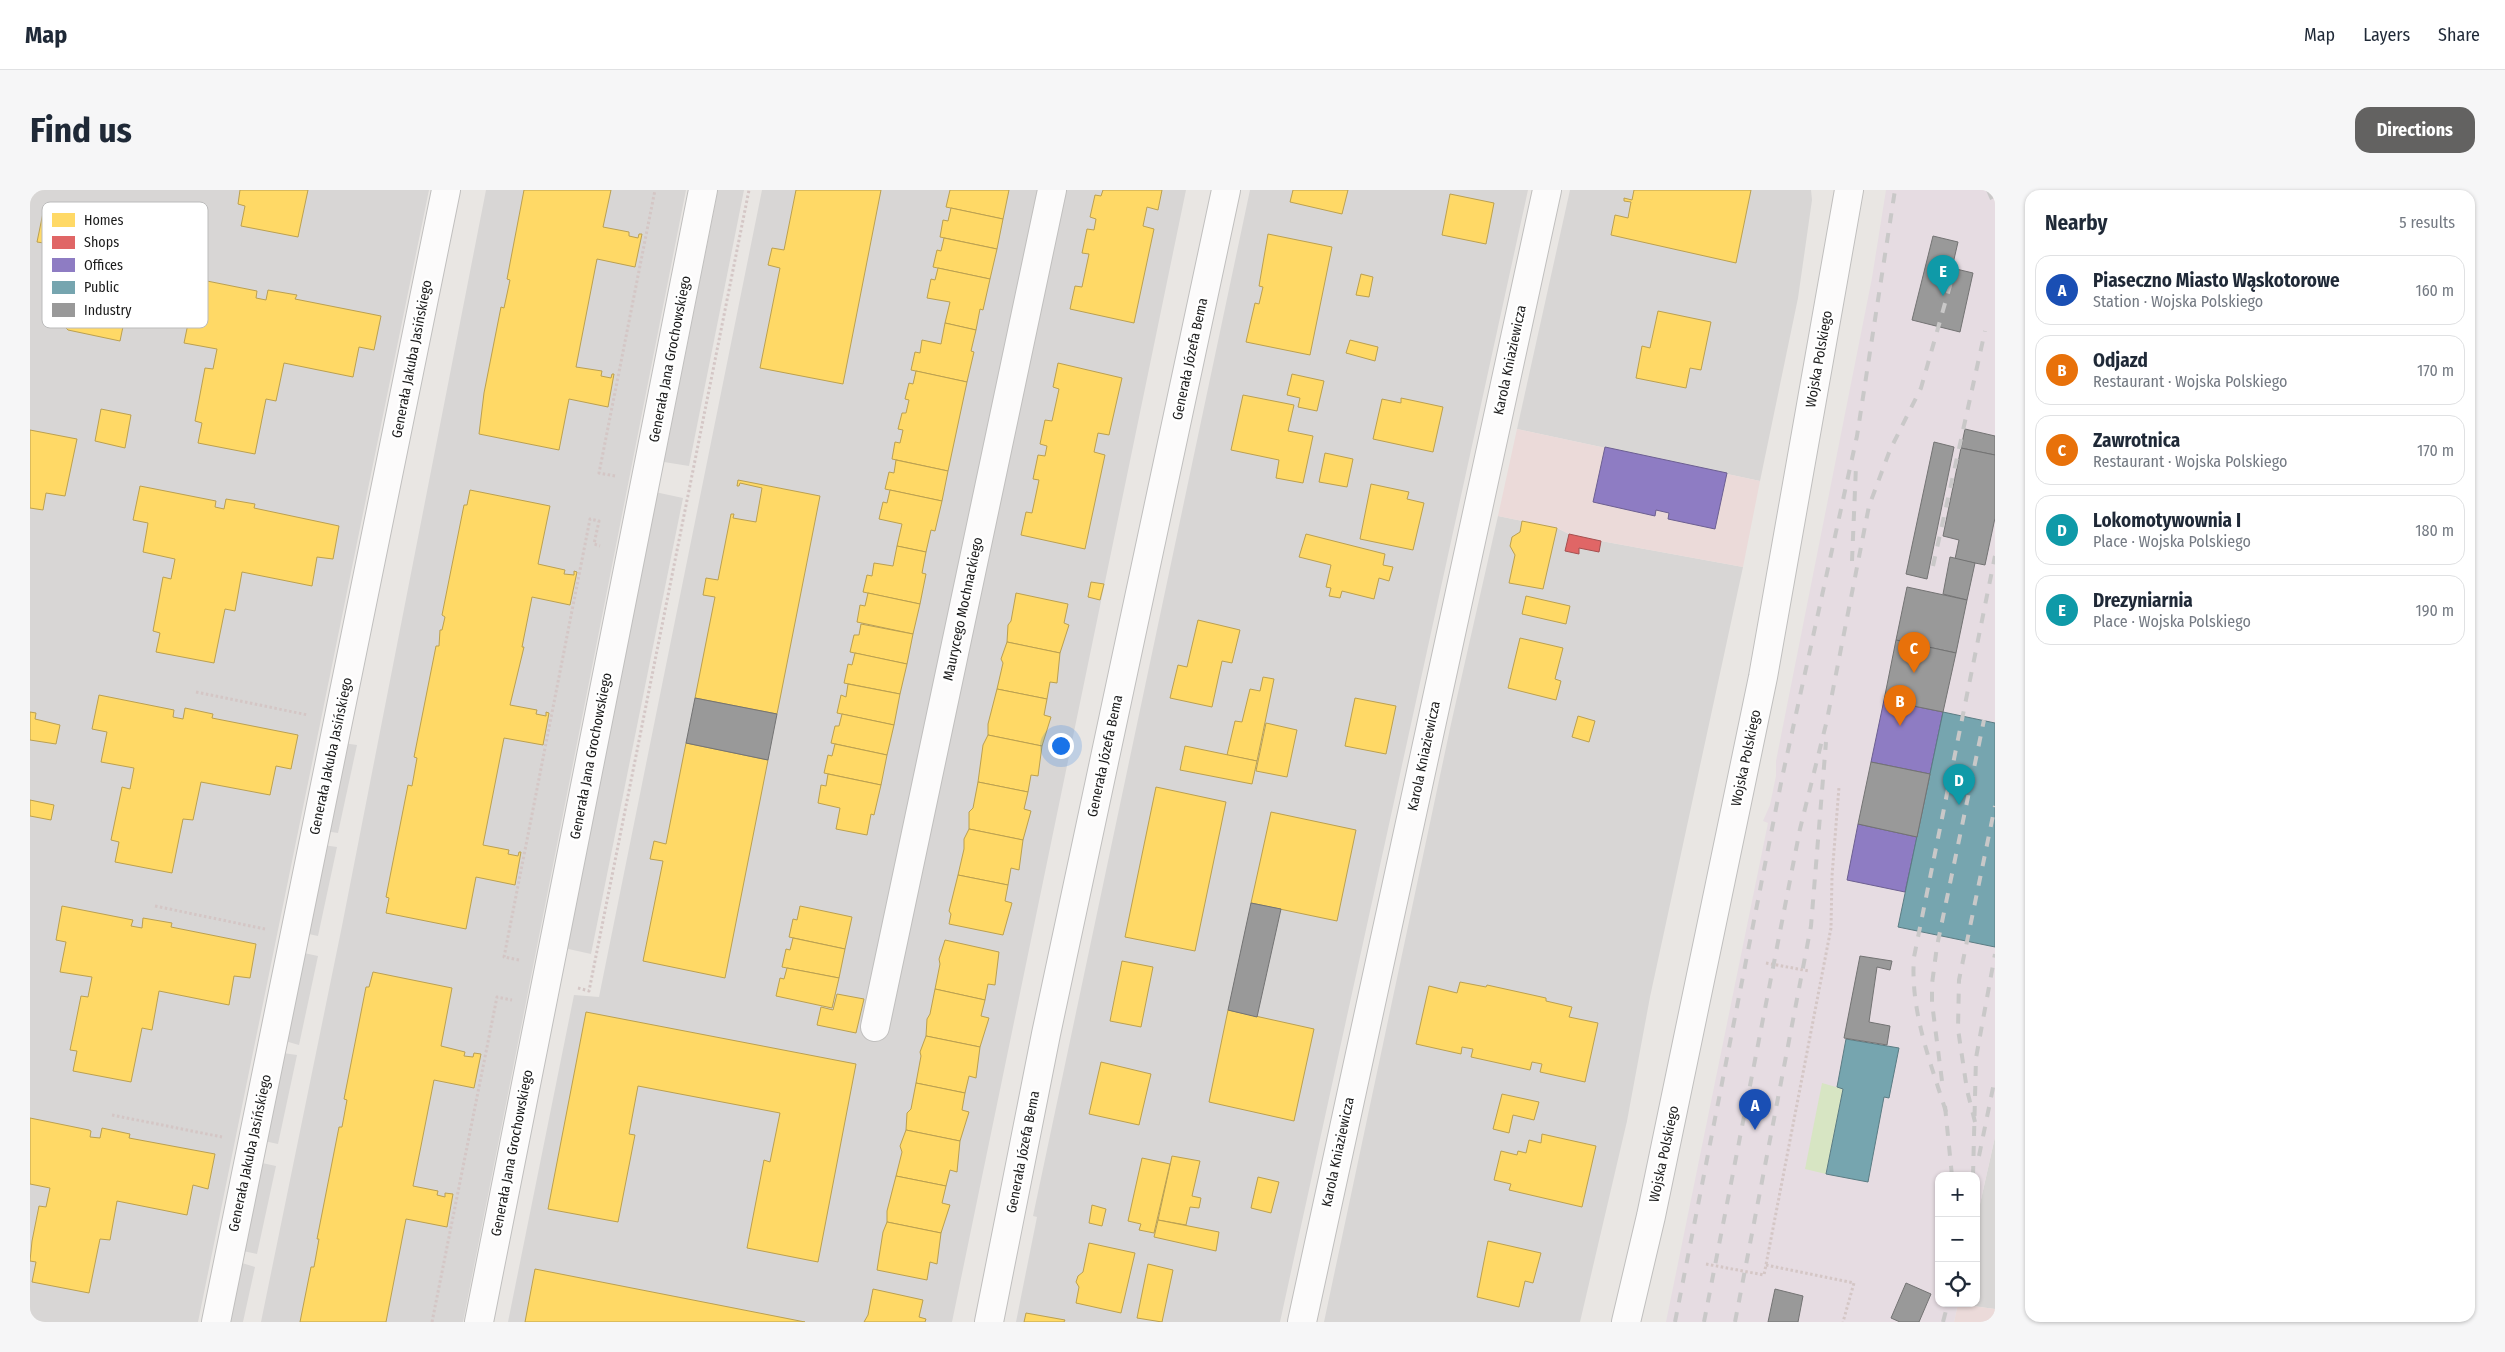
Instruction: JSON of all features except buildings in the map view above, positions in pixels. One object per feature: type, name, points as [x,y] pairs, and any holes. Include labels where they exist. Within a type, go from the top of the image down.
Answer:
[{"type":"street","name":"Generała Jakuba Jasińskiego","points":[[216,1322],[446,190]]},
{"type":"street","name":"Generała Jana Grochowskiego","points":[[478,1322],[704,190]]},
{"type":"street","name":"Maurycego Mochnackiego","points":[[875,1028],[1052,190]]},
{"type":"street","name":"Generała Józefa Bema","points":[[989,1322],[1046,1034],[1226,190]]},
{"type":"street","name":"Karola Kniaziewicza","points":[[1302,1322],[1547,190]]},
{"type":"street","name":"Wojska Polskiego","points":[[1626,1322],[1651,1216],[1763,677],[1848,190]]},
{"type":"path","points":[[619,477],[600,473],[655,190]]},
{"type":"path","points":[[573,987],[589,991],[749,190]]},
{"type":"path","points":[[525,962],[504,958],[590,519],[599,521],[594,544],[606,547]]},
{"type":"path","points":[[196,692],[314,716]]},
{"type":"path","points":[[1706,1264],[1764,1275],[1831,928],[1832,876],[1839,787]]},
{"type":"path","points":[[155,906],[272,931]]},
{"type":"path","points":[[1766,963],[1809,971]]},
{"type":"path","points":[[432,1322],[497,997],[516,1000]]},
{"type":"path","points":[[112,1115],[229,1139]]},
{"type":"path","points":[[1766,1264],[1854,1283],[1843,1322]]},
{"type":"shaded area","points":[[30,190],[429,190],[198,1322],[30,1322]]},
{"type":"shaded area","points":[[486,190],[686,190],[463,1322],[261,1322],[342,926]]},
{"type":"shaded area","points":[[718,190],[744,190],[689,466],[664,462]]},
{"type":"shaded area","points":[[762,190],[1186,190],[952,1322],[508,1322],[574,995],[599,997]]},
{"type":"shaded area","points":[[1250,190],[1528,190],[1280,1322],[1016,1322],[1037,1217],[1033,1216]]},
{"type":"shaded area","points":[[1570,190],[1811,190],[1812,200],[1798,298],[1760,481],[1517,429]]},
{"type":"shaded area","points":[[1886,190],[1995,190],[1995,1137],[1980,1204],[1980,1172],[1935,1172],[1935,1307],[1957,1307],[1954,1322],[1666,1322],[1768,823],[1763,821],[1770,805],[1776,776],[1776,761],[1872,278]]},
{"type":"shaded area","points":[[1517,429],[1760,481],[1743,567],[1601,541],[1569,534],[1557,528],[1498,516]]},
{"type":"shaded area","points":[[655,492],[683,498],[591,954],[564,948]]},
{"type":"shaded area","points":[[1498,516],[1557,528],[1569,534],[1601,541],[1743,567],[1650,997],[1627,1121],[1580,1322],[1324,1322],[1451,724]]},
{"type":"shaded area","points":[[343,743],[357,745],[338,833],[325,831]]},
{"type":"shaded area","points":[[323,845],[337,847],[318,936],[304,933]]},
{"type":"shaded area","points":[[304,953],[318,956],[299,1045],[285,1041]]},
{"type":"shaded area","points":[[283,1053],[297,1055],[278,1144],[264,1141]]},
{"type":"shaded area","points":[[1995,1137],[1995,1309],[1980,1307],[1980,1204]]},
{"type":"shaded area","points":[[262,1163],[276,1166],[257,1254],[243,1251]]},
{"type":"shaded area","points":[[242,1263],[255,1267],[243,1322],[229,1322]]},
{"type":"shaded area","points":[[1957,1307],[1995,1309],[1995,1322],[1954,1322]]},
{"type":"green space","points":[[1822,1083],[1843,1089],[1826,1174],[1805,1169]]},
{"type":"railway","points":[[1675,1322],[1782,778],[1857,436],[1895,190]]},
{"type":"railway","points":[[1988,190],[1995,206]]},
{"type":"railway","points":[[1704,1322],[1800,829],[1827,720],[1869,506],[1890,450],[1921,388],[1953,275]]},
{"type":"railway","points":[[1933,566],[1985,331]]},
{"type":"railway","points":[[1852,561],[1856,466]]},
{"type":"railway","points":[[1946,1112],[1922,1036],[1915,997],[1914,957],[1995,556]]},
{"type":"railway","points":[[1942,1081],[1932,1003],[1932,984],[1937,946],[1984,720]]},
{"type":"railway","points":[[1735,1322],[1811,926],[1826,742]]},
{"type":"railway","points":[[1975,1122],[1967,1090],[1958,1029],[1959,980],[1995,806]]},
{"type":"railway","points":[[1973,1172],[1976,1058],[1995,954]]},
{"type":"railway","points":[[1979,1156],[1995,1078]]},
{"type":"railway","points":[[1945,1106],[1952,1172]]},
{"type":"railway","points":[[1943,1322],[1947,1307]]},
{"type":"place","name":"Drezyniarnia","points":[[1943,296]]},
{"type":"place","name":"Zawrotnica","points":[[1914,673]]},
{"type":"place","name":"Odjazd","points":[[1900,726]]},
{"type":"place","name":"Lokomotywownia I","points":[[1959,805]]},
{"type":"place","name":"Piaseczno Miasto Wąskotorowe","points":[[1755,1130]]}]
